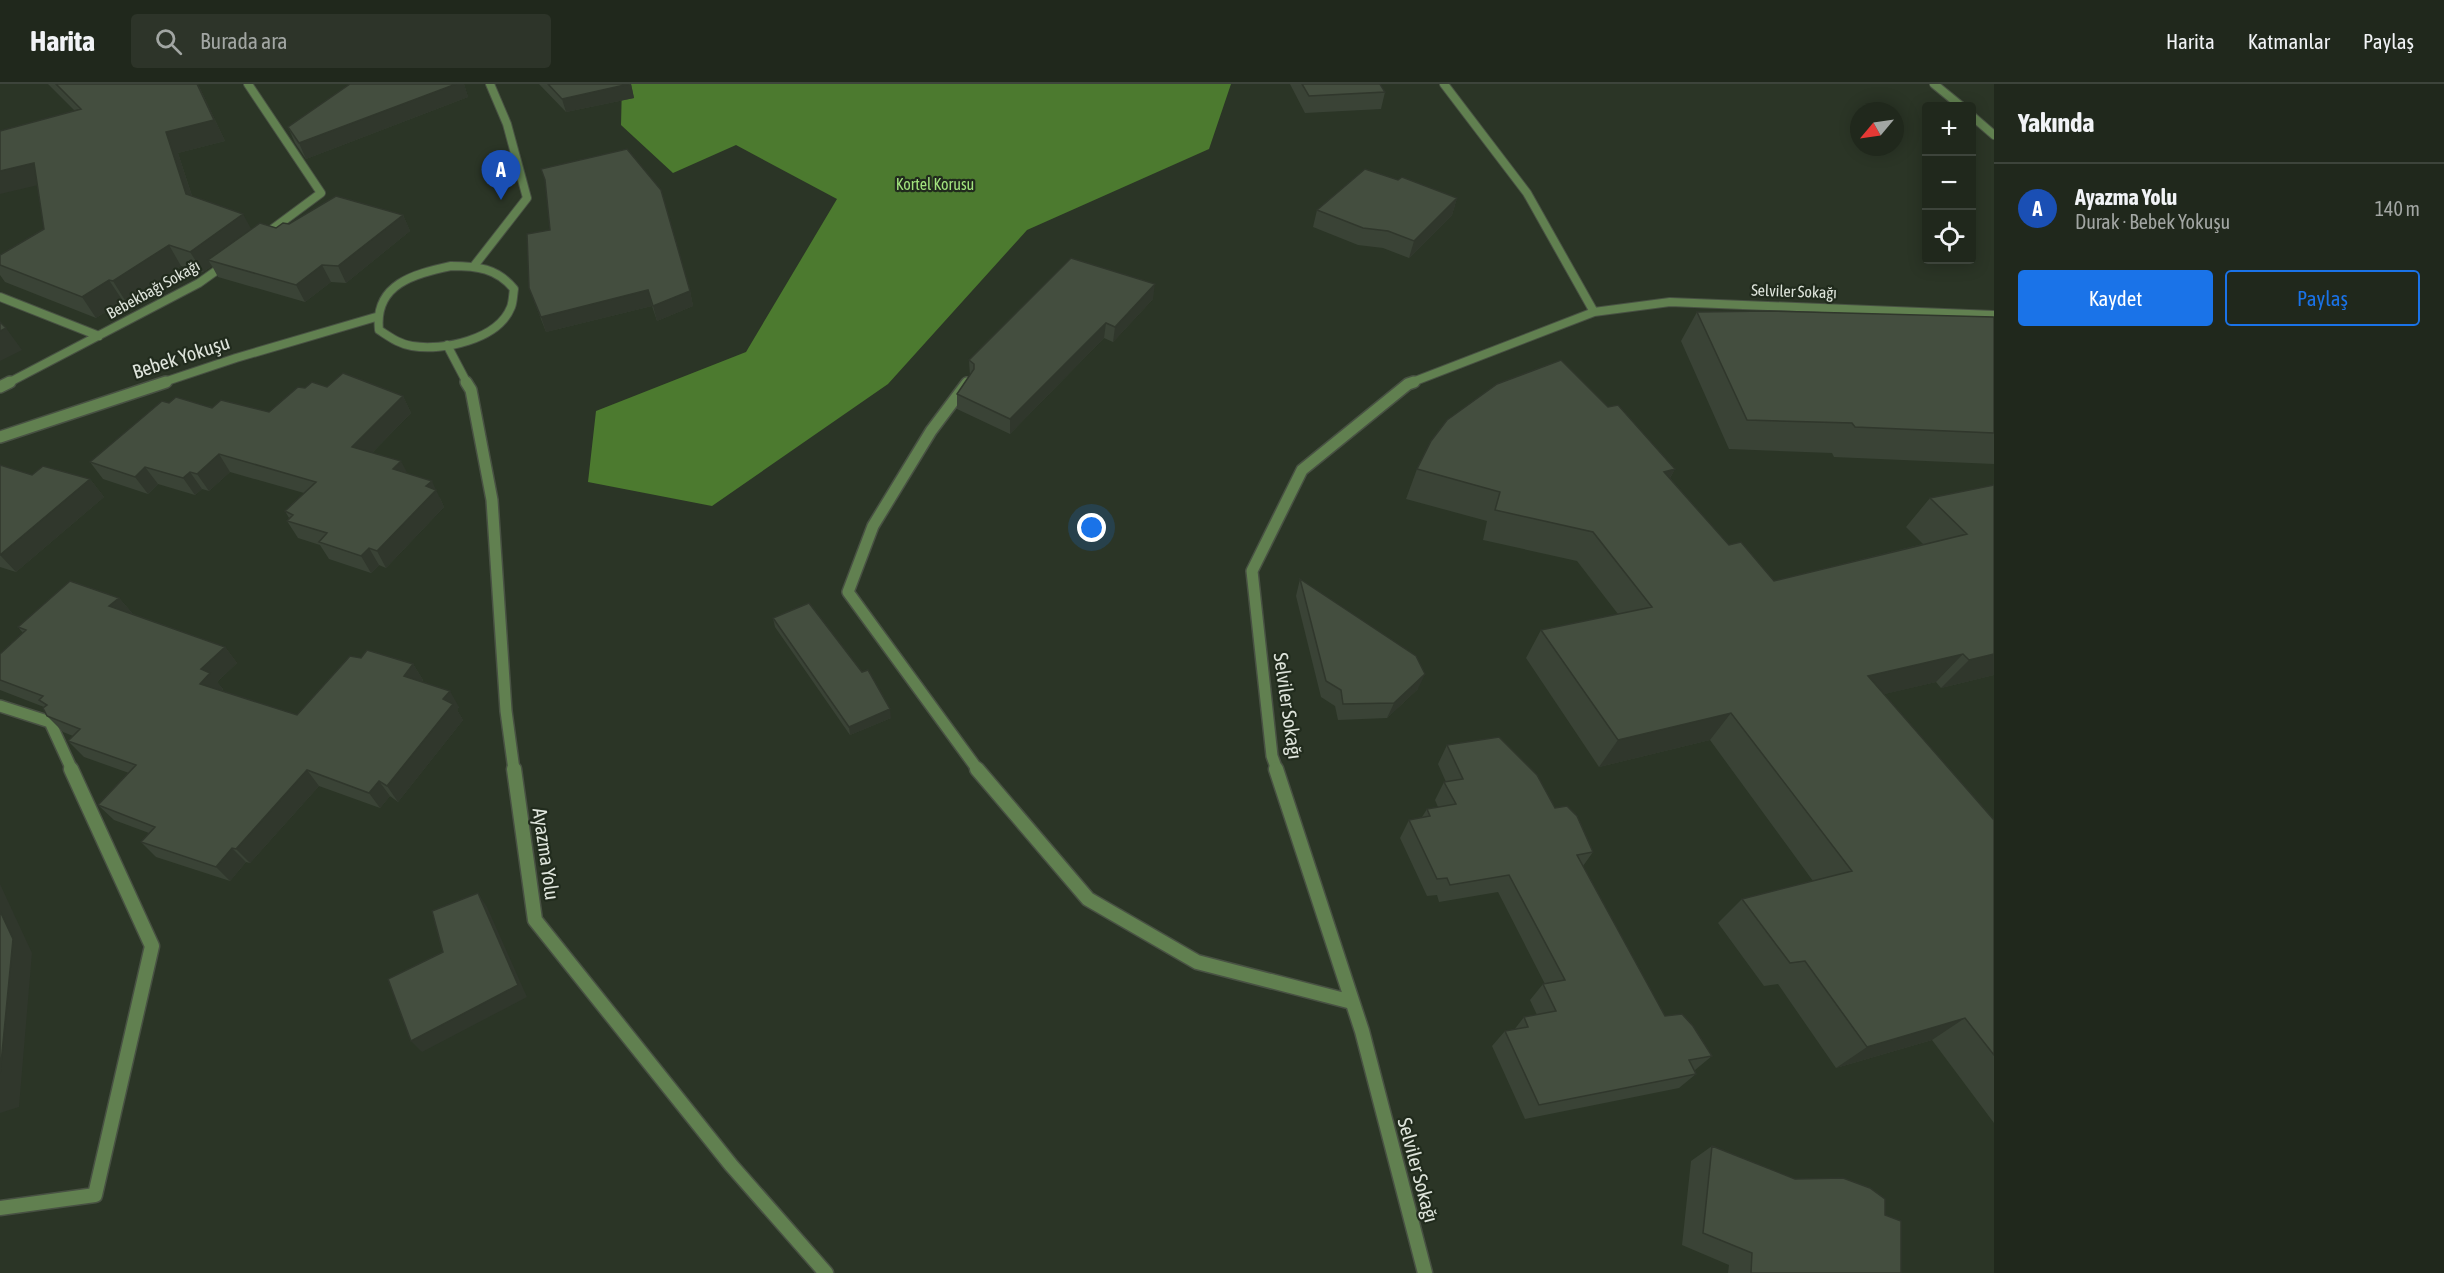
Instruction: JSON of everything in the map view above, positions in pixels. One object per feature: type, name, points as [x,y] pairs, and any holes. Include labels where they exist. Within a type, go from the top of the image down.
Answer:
[{"type":"street","points":[[249,84],[321,193],[255,242]]},
{"type":"street","points":[[474,266],[527,198],[507,124],[490,84]]},
{"type":"street","points":[[1444,84],[1527,194],[1594,312]]},
{"type":"street","points":[[1934,84],[1956,102]]},
{"type":"street","points":[[1976,120],[1994,135]]},
{"type":"street","name":"Bebekbağı Sokağı","points":[[0,387],[200,283],[237,255]]},
{"type":"street","points":[[451,266],[474,266],[491,269],[506,278],[514,289],[511,308],[501,321],[483,333],[447,345],[420,347],[399,343],[379,330],[376,317],[377,308],[386,294],[403,281],[426,271],[451,266]]},
{"type":"street","points":[[0,297],[99,336]]},
{"type":"street","name":"Selviler Sokağı","points":[[1425,1273],[1352,1002],[1272,756],[1252,571],[1302,470],[1408,384],[1594,312],[1670,302],[1994,315]]},
{"type":"street","name":"Bebek Yokuşu","points":[[0,436],[236,358],[376,317]]},
{"type":"street","name":"Ayazma Yolu","points":[[447,345],[471,390],[492,500],[506,711],[535,920],[731,1165],[826,1273]]},
{"type":"street","points":[[967,383],[931,431],[873,526],[849,592],[983,777],[1088,899],[1197,962],[1352,1002]]},
{"type":"street","points":[[0,706],[50,722],[152,946],[95,1195],[0,1208]]},
{"type":"green space","name":"Kortel Korusu","points":[[622,84],[1231,84],[1209,149],[1027,230],[888,384],[712,506],[588,482],[596,411],[746,352],[837,199],[736,145],[673,173],[621,125]]},
{"type":"building","points":[[56,84],[197,84],[214,120],[166,132],[186,194],[243,214],[190,252],[169,245],[113,281],[109,280],[82,297],[0,265],[0,255],[44,229],[34,163],[0,171],[0,131],[81,109]]},
{"type":"building","points":[[350,84],[456,84],[299,143],[288,127]]},
{"type":"building","points":[[548,84],[629,84],[562,99]]},
{"type":"building","points":[[1302,84],[1380,84],[1385,92],[1309,96]]},
{"type":"building","points":[[627,149],[661,190],[690,291],[653,306],[648,290],[541,317],[529,288],[527,234],[550,230],[545,180],[541,169]]},
{"type":"building","points":[[1365,169],[1398,180],[1402,177],[1457,198],[1414,241],[1388,231],[1363,228],[1317,210]]},
{"type":"building","points":[[336,196],[403,215],[338,266],[322,265],[296,285],[208,260],[260,223],[276,228],[283,223],[289,224]]},
{"type":"building","points":[[1071,258],[1155,284],[1115,327],[1106,323],[1010,419],[957,394],[974,369],[974,364],[969,360]]},
{"type":"building","points":[[1769,311],[1994,317],[1994,433],[1855,427],[1852,423],[1747,420],[1697,312]]},
{"type":"building","points":[[0,322],[6,328],[0,331]]},
{"type":"building","points":[[1561,360],[1608,407],[1618,405],[1675,469],[1664,472],[1729,545],[1741,542],[1774,581],[1967,534],[1930,498],[1994,485],[1994,654],[1969,660],[1963,654],[1868,676],[1994,820],[1994,1055],[1965,1018],[1867,1047],[1805,961],[1790,963],[1742,899],[1852,871],[1731,713],[1618,740],[1541,630],[1652,607],[1593,532],[1495,510],[1500,492],[1417,469],[1431,441],[1447,420],[1497,384]]},
{"type":"building","points":[[343,373],[403,396],[352,447],[401,461],[393,469],[432,481],[426,486],[436,490],[377,551],[369,548],[361,556],[319,542],[327,533],[287,521],[293,515],[285,511],[316,482],[219,454],[197,474],[190,472],[183,478],[145,467],[135,477],[90,462],[162,401],[169,403],[176,397],[212,408],[221,400],[269,412],[298,387],[305,388],[312,382],[327,387]]},
{"type":"building","points":[[0,465],[32,475],[43,466],[90,479],[0,555]]},
{"type":"building","points":[[1300,579],[1416,656],[1425,674],[1394,703],[1343,704],[1341,690],[1326,681]]},
{"type":"building","points":[[70,581],[119,598],[109,606],[225,647],[201,669],[210,673],[200,684],[297,715],[350,656],[361,658],[367,650],[413,664],[404,676],[450,691],[443,699],[453,704],[387,786],[379,781],[369,793],[307,770],[236,849],[232,848],[216,867],[141,842],[155,827],[98,805],[136,765],[68,741],[80,729],[47,716],[43,708],[47,705],[39,700],[43,696],[0,680],[0,654],[26,630],[18,627]]},
{"type":"building","points":[[809,603],[862,672],[868,670],[890,709],[849,727],[773,618]]},
{"type":"building","points":[[1499,737],[1537,775],[1555,808],[1567,806],[1577,816],[1593,852],[1577,855],[1665,1016],[1682,1014],[1693,1026],[1712,1056],[1689,1060],[1696,1074],[1539,1105],[1505,1031],[1528,1027],[1524,1017],[1556,1011],[1543,984],[1565,980],[1509,875],[1450,885],[1447,878],[1437,879],[1409,820],[1430,816],[1427,809],[1456,804],[1444,782],[1463,779],[1447,745]]},
{"type":"building","points":[[478,893],[518,985],[411,1041],[388,979],[443,952],[432,911]]},
{"type":"building","points":[[0,911],[13,939],[0,1074]]},
{"type":"building","points":[[1712,1146],[1795,1179],[1843,1178],[1870,1188],[1885,1199],[1885,1215],[1901,1221],[1901,1273],[1751,1273],[1752,1253],[1703,1233]]},
{"type":"place","name":"Ayazma Yolu","points":[[501,200]]}]
